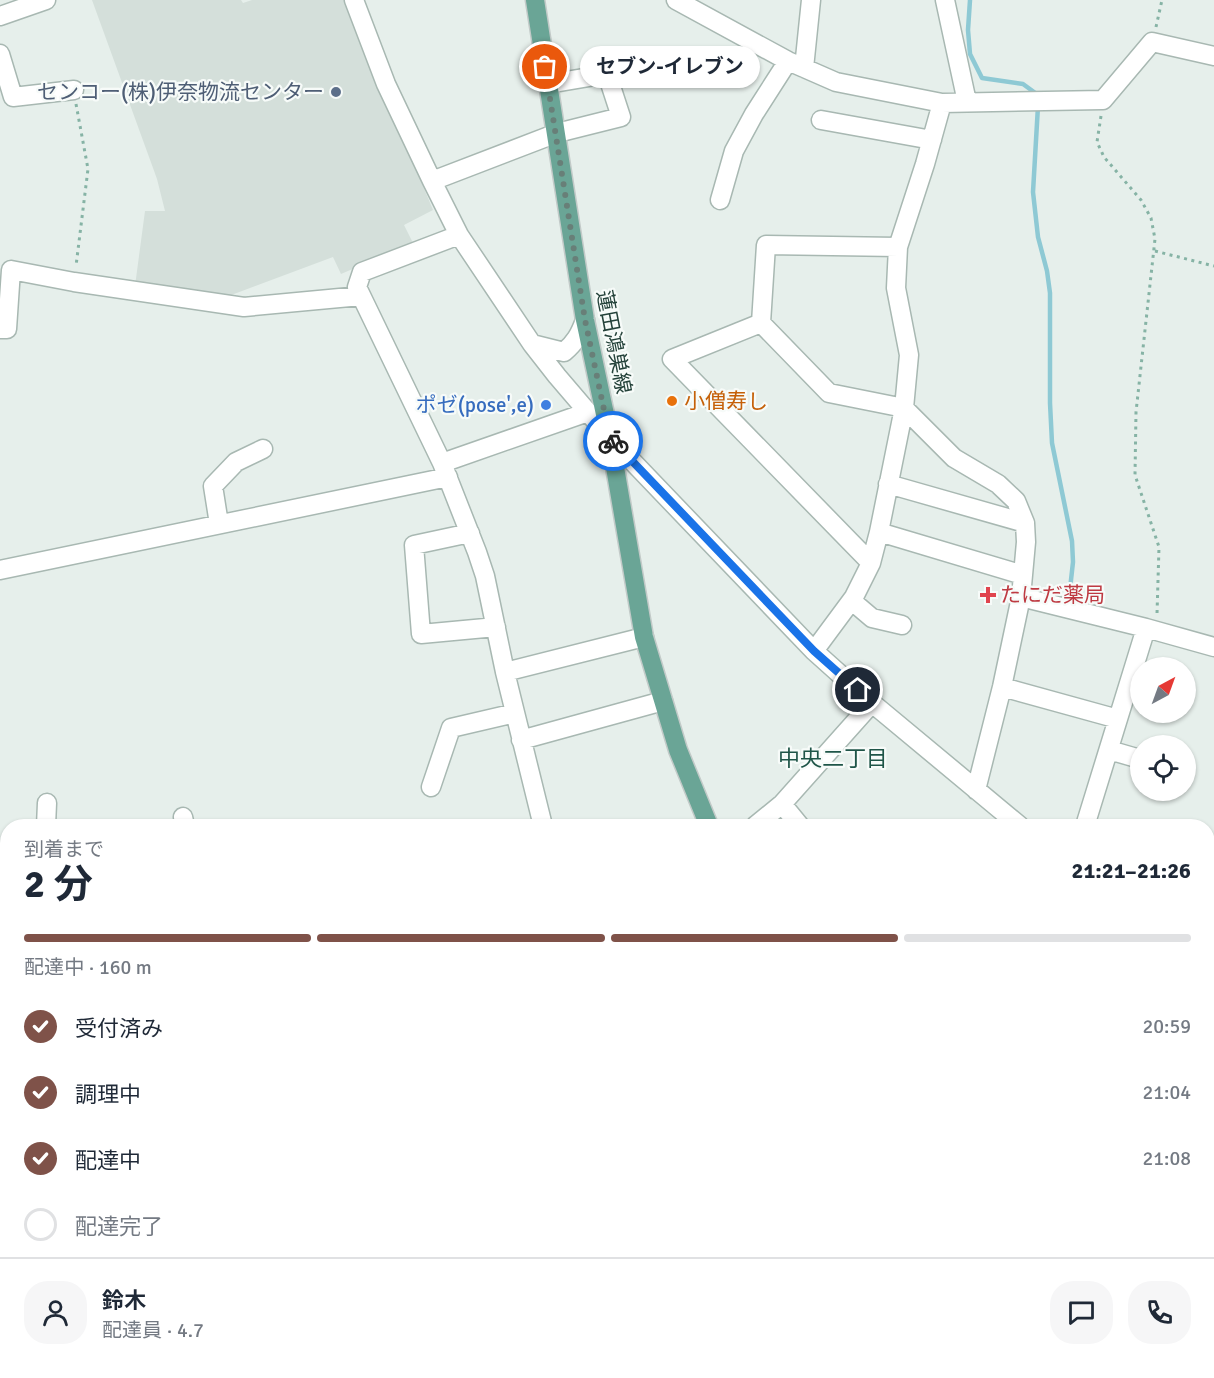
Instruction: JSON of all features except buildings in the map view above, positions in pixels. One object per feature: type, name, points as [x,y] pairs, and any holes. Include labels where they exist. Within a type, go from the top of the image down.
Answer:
[{"type":"main road","name":"蓮田鴻巣線","points":[[534,0],[585,320],[610,438],[644,637],[678,750],[706,819]]},
{"type":"street","points":[[0,16],[46,0]]},
{"type":"street","points":[[354,0],[386,84],[459,235],[532,344],[610,438],[814,651],[872,703],[1011,819]]},
{"type":"street","points":[[675,0],[796,64],[836,82],[942,103],[1103,99],[1152,42],[1214,56]]},
{"type":"street","points":[[720,200],[734,151],[754,114],[796,64],[811,0]]},
{"type":"street","points":[[945,0],[967,102]]},
{"type":"street","points":[[0,54],[13,97],[74,90]]},
{"type":"street","points":[[432,181],[556,133],[621,117],[607,74],[548,84]]},
{"type":"street","points":[[814,651],[852,601],[871,563],[879,532],[904,408],[909,355],[896,288],[898,247],[942,103]]},
{"type":"street","points":[[821,120],[932,140]]},
{"type":"street","points":[[459,235],[362,272],[357,287],[445,470],[485,576],[505,672],[541,819]]},
{"type":"street","points":[[898,247],[766,245],[761,323],[829,393],[904,408],[954,458],[998,483],[1016,501],[1025,523],[1026,542],[1021,597],[1002,687],[976,790]]},
{"type":"street","points":[[0,329],[7,329],[11,270],[74,282],[244,307],[361,296]]},
{"type":"street","points":[[532,344],[564,352],[574,344],[585,320]]},
{"type":"street","points":[[761,323],[672,359],[871,563]]},
{"type":"street","points":[[0,570],[219,524],[445,470],[588,412]]},
{"type":"street","points":[[219,524],[213,486],[236,462],[264,449]]},
{"type":"street","points":[[888,484],[1025,523]]},
{"type":"street","points":[[879,532],[1023,575]]},
{"type":"street","points":[[470,533],[414,545],[421,634],[496,627]]},
{"type":"street","points":[[1021,597],[1214,647]]},
{"type":"street","points":[[852,601],[872,618],[902,625]]},
{"type":"street","points":[[1087,819],[1118,719],[1150,629]]},
{"type":"street","points":[[505,672],[644,637]]},
{"type":"street","points":[[1002,687],[1118,719]]},
{"type":"street","points":[[521,740],[663,701]]},
{"type":"street","points":[[764,819],[782,804],[872,703]]},
{"type":"street","points":[[431,787],[451,728],[515,713]]},
{"type":"street","points":[[1109,750],[1130,756]]},
{"type":"street","points":[[46,819],[47,803]]},
{"type":"street","points":[[782,804],[794,819]]},
{"type":"path","points":[[1152,42],[1162,0]]},
{"type":"path","points":[[74,90],[88,169],[74,282]]},
{"type":"path","points":[[1103,99],[1097,142],[1104,157],[1141,200],[1151,218],[1155,239],[1136,412],[1135,475],[1159,547],[1159,581],[1150,629]]},
{"type":"path","points":[[1155,251],[1214,266]]},
{"type":"shaded area","points":[[92,0],[241,0],[243,3],[252,0],[346,0],[433,210],[404,225],[413,243],[341,274],[333,257],[218,300],[135,286],[145,211],[165,211],[157,179]]},
{"type":"waterway","points":[[970,0],[968,30],[970,54],[982,78],[1023,84],[1038,95]]},
{"type":"waterway","points":[[1038,106],[1033,192],[1038,237],[1050,293],[1052,443],[1072,541],[1073,562],[1070,589]]},
{"type":"way so far","points":[[545,67],[585,320],[610,438],[613,441]]},
{"type":"place","name":"セブン-イレブン","points":[[545,67]]},
{"type":"place","name":"センコー(株)伊奈物流センター","points":[[336,92]]},
{"type":"place","name":"小僧寿し","points":[[672,401]]},
{"type":"place","name":"ポゼ(pose',e)","points":[[546,405]]},
{"type":"place","name":"たにだ薬局","points":[[988,595]]},
{"type":"district","name":"中央二丁目","points":[[833,758]]},
{"type":"route","points":[[613,441],[814,651],[858,690]]}]
